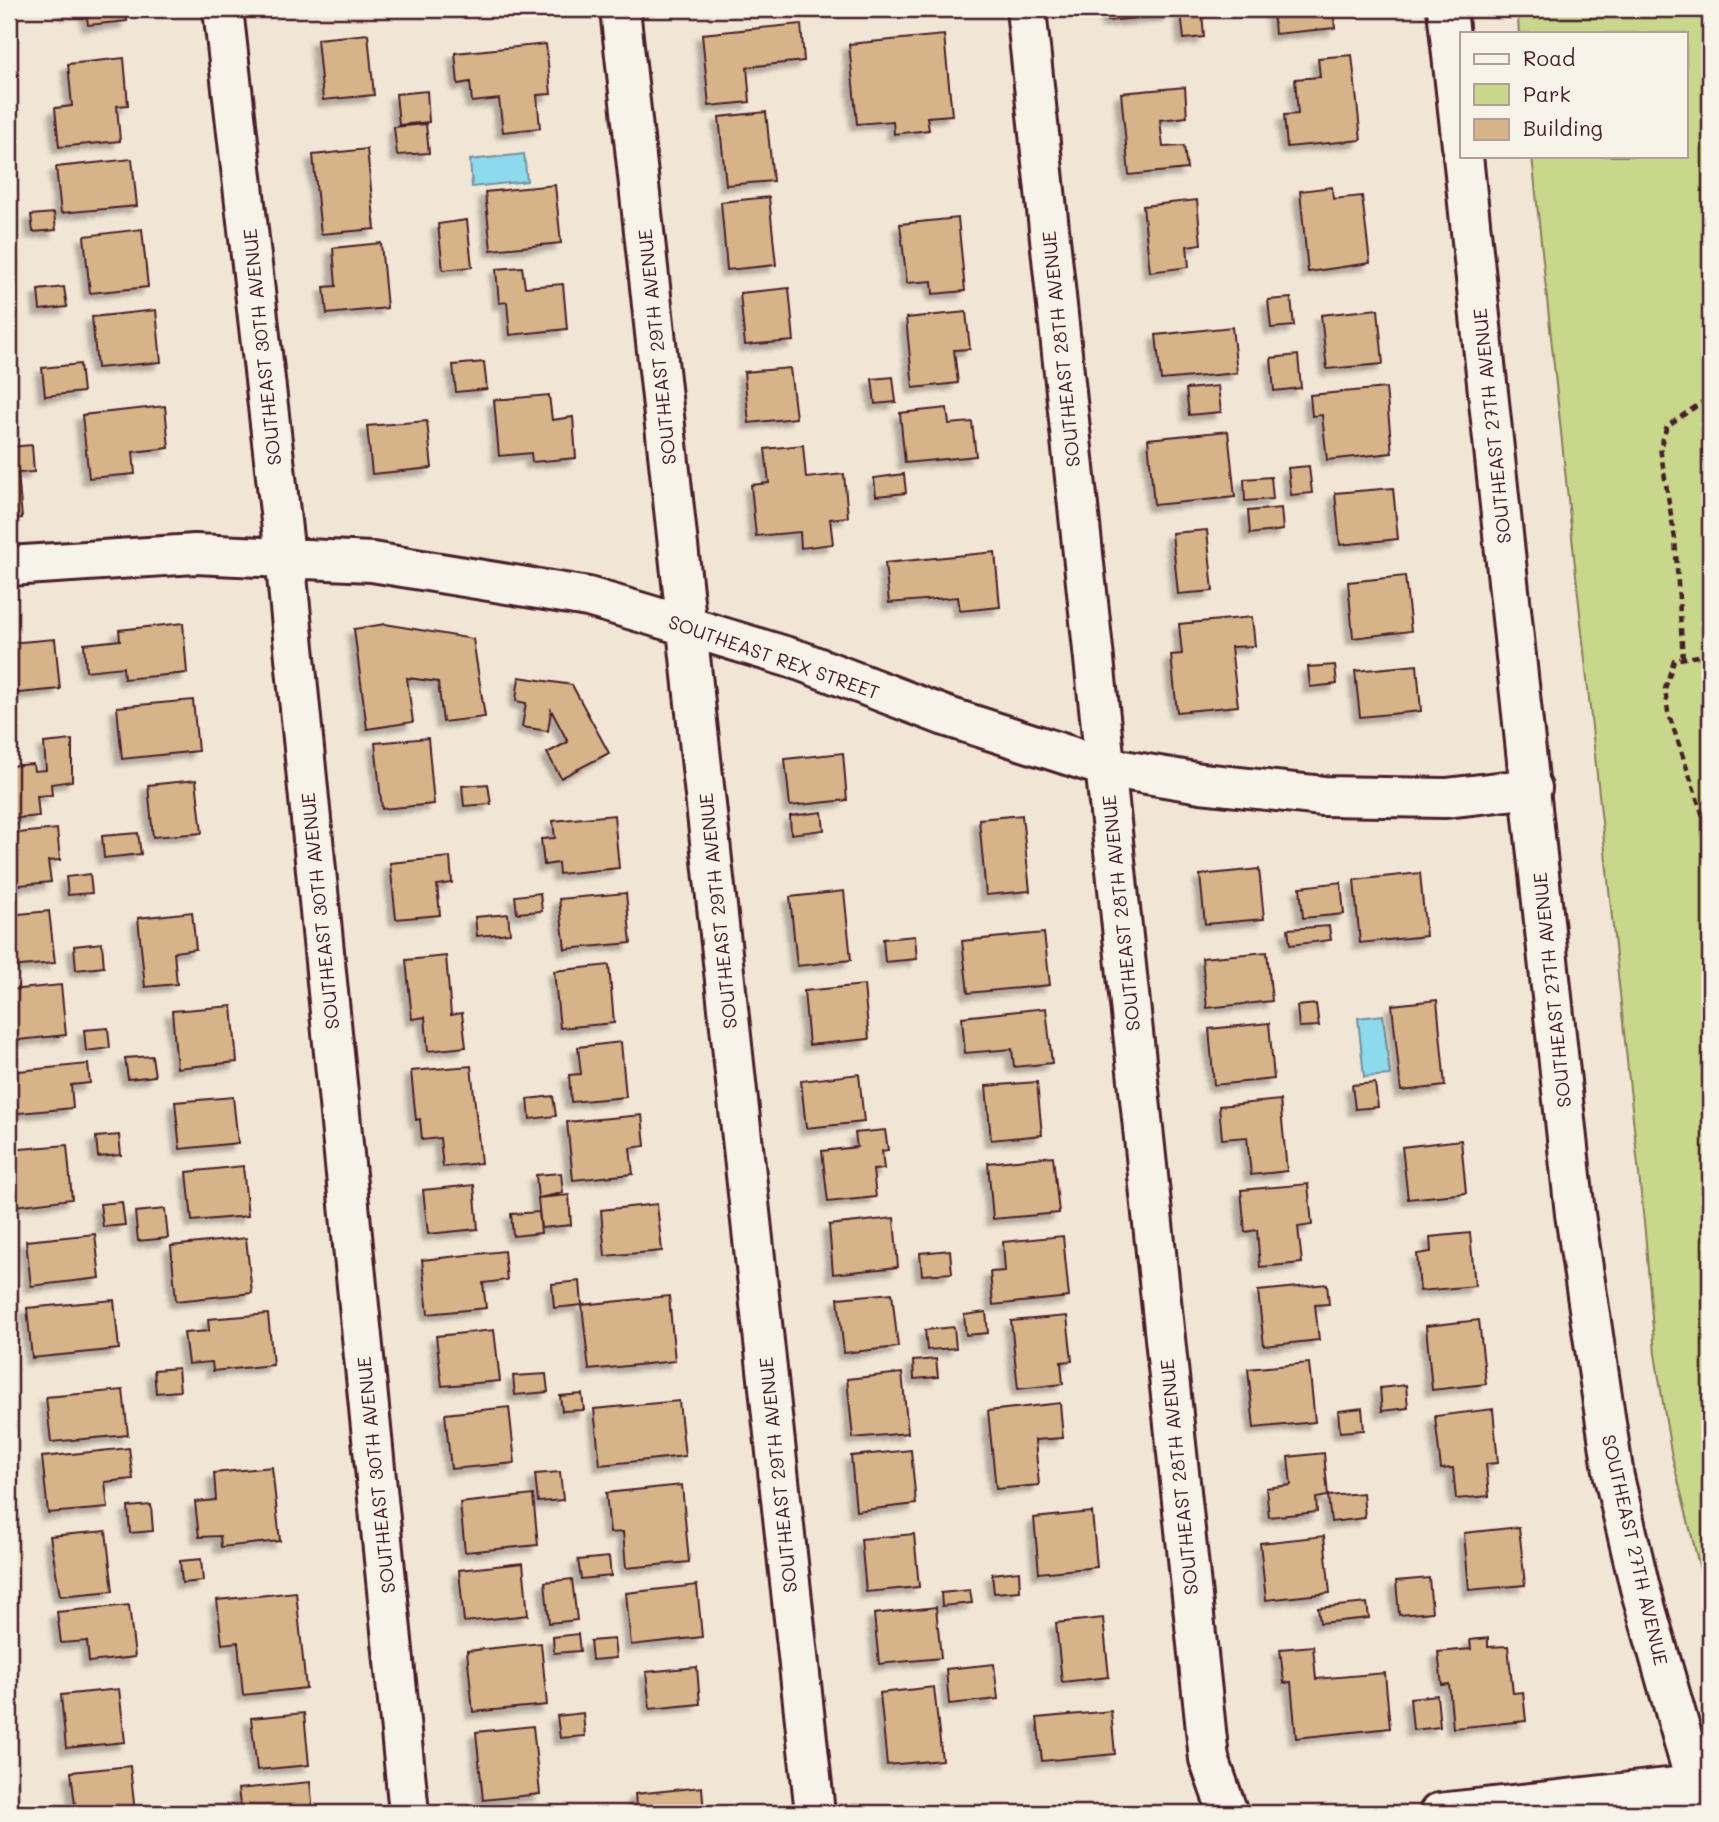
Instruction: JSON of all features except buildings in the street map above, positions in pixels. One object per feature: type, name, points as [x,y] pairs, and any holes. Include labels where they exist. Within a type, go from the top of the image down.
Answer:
[{"type":"street","name":"SOUTHEAST 30TH AVENUE","points":[[223,9],[285,556],[409,1813]]},
{"type":"street","name":"SOUTHEAST 29TH AVENUE","points":[[620,9],[815,1813]]},
{"type":"street","name":"SOUTHEAST 28TH AVENUE","points":[[1026,9],[1209,1759],[1228,1813]]},
{"type":"street","points":[[1447,9],[1460,128]]},
{"type":"street","name":"SOUTHEAST 27TH AVENUE","points":[[1463,158],[1575,1213],[1614,1477],[1640,1588],[1700,1799]]},
{"type":"street","name":"SOUTHEAST REX STREET","points":[[9,566],[195,554],[372,562],[588,597],[801,661],[1013,740],[1105,767],[1201,783],[1323,796],[1446,798],[1532,788]]},
{"type":"street","points":[[1439,1813],[1700,1799]]},
{"type":"path","points":[[1683,659],[1675,539],[1660,448],[1667,426],[1684,411],[1710,397]]},
{"type":"path","points":[[1710,654],[1675,660],[1665,689],[1668,712],[1710,837]]},
{"type":"green space","points":[[1517,9],[1710,9],[1710,1610],[1671,1452],[1655,1354],[1645,1232],[1532,158],[1688,158],[1688,32],[1519,32]]},
{"type":"water","points":[[524,154],[527,181],[472,187],[470,160]]},
{"type":"water","points":[[1383,1015],[1390,1075],[1364,1077],[1358,1018]]}]
